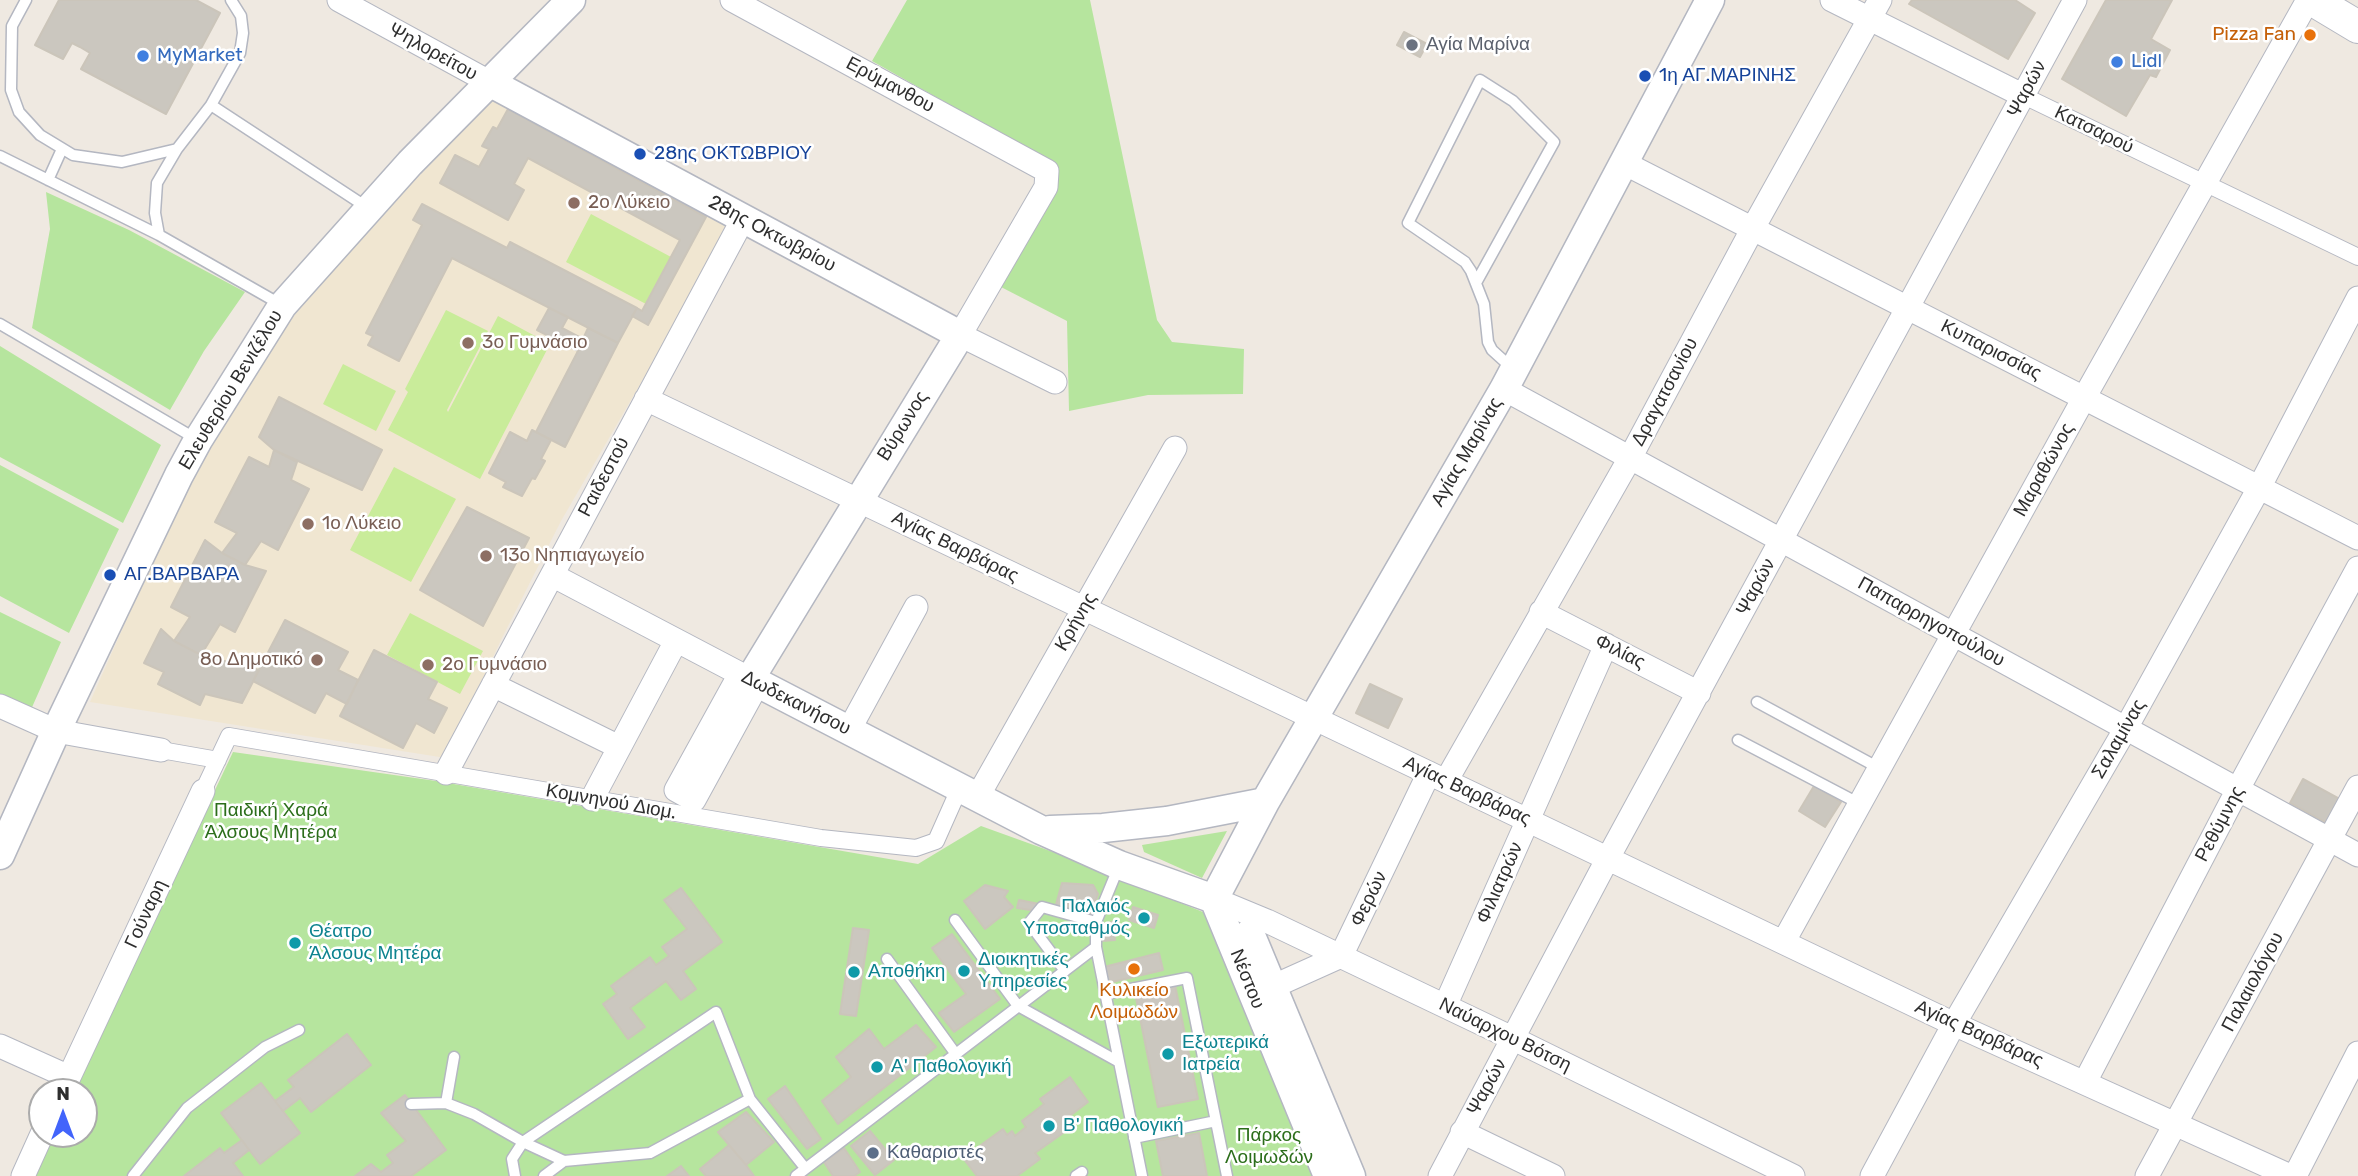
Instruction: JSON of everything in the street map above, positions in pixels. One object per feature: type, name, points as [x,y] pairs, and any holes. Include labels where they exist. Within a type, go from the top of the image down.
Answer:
[{"type":"main road","points":[[2310,0],[2358,27]]},
{"type":"street","name":"Ψηλορείτου","points":[[339,0],[491,83]]},
{"type":"street","name":"Ερύμανθου","points":[[732,0],[1047,171]]},
{"type":"street","name":"Αγίας Μαρίνας","points":[[1227,904],[1265,802],[1509,379],[1710,0]]},
{"type":"street","name":"Κατσαρού","points":[[1832,0],[1875,9],[2024,96],[2358,257]]},
{"type":"street","name":"Ψαρών","points":[[1440,1176],[1608,858],[2075,0]]},
{"type":"street","name":"Μαραθώνος","points":[[1784,941],[2204,183],[2310,0]]},
{"type":"street","name":"Ελευθερίου Βενιζέλου","points":[[3,842],[198,440],[282,306],[368,208],[491,83],[564,3]]},
{"type":"street","name":"Δραγατσανίου","points":[[1437,777],[1541,612],[1630,458],[1753,228],[1875,9]]},
{"type":"street","name":"28ης Οκτωβρίου","points":[[491,83],[960,335],[1055,382]]},
{"type":"street","name":"Κυπαρισσίας","points":[[1624,163],[2358,538]]},
{"type":"street","name":"Βύρωνος","points":[[681,804],[694,800],[749,679],[960,335],[1046,187],[1047,171]]},
{"type":"street","name":"Ραιδεστού","points":[[446,773],[743,219]]},
{"type":"street","name":"Σαλαμίνας","points":[[1872,1176],[1954,1024],[2126,728],[2259,488],[2358,299]]},
{"type":"street","name":"Παπαρρηγοπούλου","points":[[1509,379],[1630,458],[2358,855]]},
{"type":"street","name":"Αγίας Βαρβάρας","points":[[646,399],[1954,1024],[2292,1176]]},
{"type":"street","name":"Κρήνης","points":[[969,792],[1084,608],[1175,448]]},
{"type":"street","name":"Ρεθύμνης","points":[[2085,1082],[2238,789],[2358,568]]},
{"type":"street","name":"Δωδεκανήσου","points":[[552,575],[1041,830],[1119,865],[1227,904]]},
{"type":"street","points":[[849,730],[916,607]]},
{"type":"street","name":"Φιλίας","points":[[1541,612],[1699,693]]},
{"type":"street","points":[[592,799],[676,641]]},
{"type":"street","name":"Φιλιατρών","points":[[1445,1006],[1606,645]]},
{"type":"street","points":[[493,685],[619,747]]},
{"type":"street","points":[[0,706],[56,731],[218,760]]},
{"type":"street","name":"Κομνηνού Διομ.","points":[[229,736],[592,799],[681,804],[821,838],[916,848],[936,841],[969,792]]},
{"type":"street","name":"Γούναρη","points":[[69,1078],[229,736]]},
{"type":"street","name":"Φερών","points":[[1341,956],[1437,777]]},
{"type":"street","name":"Παλαιολόγου","points":[[2147,1176],[2358,788]]},
{"type":"street","points":[[1041,830],[1103,828],[1167,821],[1265,802]]},
{"type":"street","name":"Ναύαρχου Βότση","points":[[1227,904],[1514,1039],[1793,1176]]},
{"type":"street","name":"Νέστου","points":[[1227,904],[1272,987],[1351,1176]]},
{"type":"street","name":"Νέστου","points":[[1227,904],[1328,1176]]},
{"type":"street","points":[[1272,987],[1341,956]]},
{"type":"street","points":[[0,1046],[56,1078]]},
{"type":"street","points":[[2292,1176],[2358,1054]]},
{"type":"street","points":[[1462,1132],[1553,1176]]},
{"type":"street","points":[[23,1176],[36,1148]]},
{"type":"lane","points":[[26,0],[12,26],[11,90],[19,112],[40,135],[73,155],[122,162],[177,149]]},
{"type":"lane","points":[[159,235],[155,212],[157,183],[177,149],[211,105],[240,53],[243,33],[241,16],[233,0]]},
{"type":"lane","points":[[1477,281],[1554,142],[1519,107],[1480,80],[1408,223],[1465,262],[1477,281],[1492,350],[1509,379]]},
{"type":"lane","points":[[211,105],[368,208]]},
{"type":"lane","points":[[48,180],[62,149]]},
{"type":"lane","points":[[0,156],[159,235],[282,306]]},
{"type":"lane","points":[[0,324],[198,440]]},
{"type":"lane","points":[[1757,702],[1879,768]]},
{"type":"lane","points":[[1738,740],[1860,804]]},
{"type":"lane","points":[[1119,865],[1096,922],[1096,947],[1142,1176]]},
{"type":"lane","points":[[1065,971],[1029,923],[1042,907],[1096,922]]},
{"type":"lane","points":[[955,920],[1018,1006],[1119,1062]]},
{"type":"lane","points":[[796,1176],[1096,947]]},
{"type":"lane","points":[[887,960],[955,1053]]},
{"type":"lane","points":[[1105,994],[1187,978],[1227,1176]]},
{"type":"lane","points":[[515,1176],[512,1159],[523,1142],[716,1012],[750,1099],[805,1168]]},
{"type":"lane","points":[[132,1176],[187,1108],[265,1047],[299,1030]]},
{"type":"lane","points":[[446,1103],[454,1057]]},
{"type":"lane","points":[[411,1104],[446,1103],[474,1114],[523,1142],[564,1161],[650,1153],[750,1099]]},
{"type":"lane","points":[[1134,1138],[1216,1121]]},
{"type":"lane","points":[[544,1176],[564,1161]]},
{"type":"shaded area","points":[[494,98],[734,222],[561,521],[446,758],[90,702],[199,456],[289,319],[412,183]]},
{"type":"green space","points":[[907,0],[1090,0],[1157,320],[1172,342],[1244,349],[1243,394],[1148,395],[1069,411],[1067,321],[1001,287],[1056,175],[1053,163],[872,61]]},
{"type":"green space","points":[[46,192],[129,230],[245,292],[204,351],[170,410],[32,328],[50,229]]},
{"type":"green space","points":[[591,214],[671,257],[646,304],[566,262]]},
{"type":"green space","points":[[446,310],[488,331],[448,412],[498,316],[550,344],[480,479],[388,430],[408,392],[405,389]]},
{"type":"green space","points":[[0,346],[161,445],[123,523],[0,457]]},
{"type":"green space","points":[[343,364],[396,391],[376,431],[323,404]]},
{"type":"green space","points":[[0,465],[119,529],[69,633],[0,596]]},
{"type":"green space","points":[[394,467],[456,499],[411,582],[350,550]]},
{"type":"green space","points":[[0,612],[61,642],[29,714],[0,701]]},
{"type":"green space","points":[[410,613],[483,651],[460,694],[387,655]]},
{"type":"green space","points":[[233,752],[436,781],[918,864],[981,826],[1067,857],[1203,912],[1312,1176],[32,1176],[45,1148],[98,1148],[98,1078],[79,1078]]},
{"type":"green space","points":[[1227,831],[1202,878],[1144,852],[1142,845]]},
{"type":"building","name":"MyMarket","points":[[59,0],[196,0],[220,13],[166,114],[81,69],[90,53],[80,47],[72,43],[63,59],[35,45]]},
{"type":"building","points":[[1912,0],[2015,0],[2035,13],[2008,59],[1909,4]]},
{"type":"building","name":"Lidl","points":[[2106,0],[2172,0],[2151,39],[2170,50],[2156,77],[2150,75],[2126,116],[2062,79]]},
{"type":"building","name":"Αγία Μαρίνα","points":[[1404,32],[1427,44],[1420,57],[1397,45]]},
{"type":"building","points":[[508,109],[706,217],[648,325],[632,316],[637,308],[642,311],[680,240],[528,158],[514,184],[524,190],[508,220],[440,183],[455,155],[479,167],[489,149],[482,146],[493,127],[497,129]]},
{"type":"building","points":[[422,204],[507,248],[510,242],[637,308],[618,343],[452,258],[399,361],[368,345],[373,336],[366,333],[422,225],[413,220]]},
{"type":"building","points":[[549,308],[568,317],[562,328],[583,339],[588,328],[618,343],[565,447],[536,432],[578,351],[537,330]]},
{"type":"building","points":[[279,397],[382,450],[362,490],[274,450],[259,437]]},
{"type":"building","points":[[532,430],[551,440],[541,459],[545,461],[522,496],[503,487],[506,482],[489,473],[510,432],[527,441]]},
{"type":"building","points":[[274,450],[297,462],[291,480],[309,489],[278,550],[261,541],[245,565],[222,553],[237,533],[215,522],[249,457],[269,467]]},
{"type":"building","points":[[467,507],[529,538],[483,626],[420,590]]},
{"type":"building","points":[[205,540],[245,565],[266,571],[235,632],[220,624],[201,655],[174,641],[190,617],[171,607]]},
{"type":"building","points":[[285,620],[348,652],[338,670],[358,680],[347,704],[326,693],[315,713],[253,681]]},
{"type":"building","points":[[161,629],[174,641],[201,655],[259,670],[242,703],[205,694],[200,705],[158,684],[164,672],[144,663]]},
{"type":"building","points":[[374,650],[437,682],[428,699],[447,708],[434,733],[416,723],[403,748],[340,716]]},
{"type":"building","points":[[1370,684],[1402,699],[1388,728],[1356,713]]},
{"type":"building","points":[[2303,779],[2345,802],[2332,826],[2290,803]]},
{"type":"building","points":[[1814,786],[1841,802],[1825,827],[1799,811]]},
{"type":"building","points":[[1062,883],[1093,885],[1098,894],[1090,919],[1055,908]]},
{"type":"building","points":[[985,885],[1008,891],[1004,897],[1013,907],[985,929],[964,901]]},
{"type":"building","points":[[681,888],[722,942],[683,971],[696,989],[681,1000],[666,981],[630,1008],[645,1027],[628,1039],[603,1004],[617,994],[611,986],[650,957],[656,965],[669,956],[662,947],[687,929],[664,900]]},
{"type":"building","points":[[1019,900],[1039,904],[1037,911],[1017,908]]},
{"type":"building","name":"Παλαιός Υποσταθμός","points":[[1133,907],[1158,915],[1154,928],[1129,920]]},
{"type":"building","points":[[1113,922],[1115,940],[1102,941],[1100,924]]},
{"type":"building","name":"Αποθήκη","points":[[853,928],[869,930],[856,1016],[840,1014]]},
{"type":"building","name":"Διοικητικές Υπηρεσίες","points":[[952,934],[1000,999],[954,1032],[939,1013],[966,994],[932,948]]},
{"type":"building","name":"Κυλικείο Λοιμωδών","points":[[1159,953],[1163,970],[1108,983],[1104,967]]},
{"type":"building","name":"Εξωτερικά Ιατρεία","points":[[1175,985],[1198,1099],[1158,1107],[1135,993]]},
{"type":"building","name":"Α' Παθολογική","points":[[916,1025],[936,1047],[838,1124],[822,1101],[851,1077],[836,1057],[869,1029],[884,1049]]},
{"type":"building","points":[[347,1034],[371,1065],[311,1112],[300,1098],[283,1111],[275,1101],[294,1087],[288,1080]]},
{"type":"building","name":"Β' Παθολογική","points":[[1070,1077],[1088,1102],[1067,1118],[1073,1126],[1035,1153],[1040,1159],[1017,1176],[977,1176],[963,1158],[1003,1129],[1007,1135],[1012,1131],[1015,1136],[1026,1127],[1022,1121],[1044,1104],[1040,1099]]},
{"type":"building","points":[[261,1083],[300,1133],[260,1164],[221,1113]]},
{"type":"building","points":[[785,1086],[821,1139],[807,1149],[768,1099]]},
{"type":"building","points":[[405,1095],[446,1150],[411,1176],[355,1176],[371,1164],[381,1172],[393,1163],[387,1155],[406,1141],[381,1113]]},
{"type":"building","points":[[746,1112],[774,1142],[746,1165],[718,1132]]},
{"type":"building","name":"Καθαριστές","points":[[870,1131],[894,1160],[875,1175],[851,1146]]},
{"type":"building","points":[[1199,1133],[1207,1176],[1163,1176],[1156,1141]]},
{"type":"building","points":[[242,1140],[249,1150],[233,1163],[243,1176],[184,1176],[220,1148],[224,1153]]},
{"type":"building","points":[[729,1145],[754,1176],[706,1176],[700,1169]]},
{"type":"building","points":[[844,1148],[860,1172],[854,1176],[833,1176],[824,1162]]},
{"type":"building","points":[[681,1166],[689,1176],[667,1176]]},
{"type":"place","name":"Pizza Fan","points":[[2310,35]]},
{"type":"place","name":"Αγία Μαρίνα","points":[[1412,45]]},
{"type":"place","name":"MyMarket","points":[[143,56]]},
{"type":"place","name":"Lidl","points":[[2117,62]]},
{"type":"place","name":"1η ΑΓ.ΜΑΡΙΝΗΣ","points":[[1645,76]]},
{"type":"place","name":"28ης ΟΚΤΩΒΡΙΟΥ","points":[[640,154]]},
{"type":"place","name":"2ο Λύκειο","points":[[574,203]]},
{"type":"place","name":"3ο Γυμνάσιο","points":[[468,343]]},
{"type":"place","name":"1ο Λύκειο","points":[[308,524]]},
{"type":"place","name":"13ο Νηπιαγωγείο","points":[[486,556]]},
{"type":"place","name":"ΑΓ.ΒΑΡΒΑΡΑ","points":[[110,575]]},
{"type":"place","name":"8ο Δημοτικό","points":[[317,660]]},
{"type":"place","name":"2ο Γυμνάσιο","points":[[428,665]]},
{"type":"place","name":"Παλαιός Υποσταθμός","points":[[1144,918]]},
{"type":"place","name":"Θέατρο Άλσους Μητέρα","points":[[295,943]]},
{"type":"place","name":"Κυλικείο Λοιμωδών","points":[[1134,969]]},
{"type":"place","name":"Διοικητικές Υπηρεσίες","points":[[964,971]]},
{"type":"place","name":"Αποθήκη","points":[[854,972]]},
{"type":"place","name":"Εξωτερικά Ιατρεία","points":[[1168,1054]]},
{"type":"place","name":"Α' Παθολογική","points":[[877,1067]]},
{"type":"place","name":"Β' Παθολογική","points":[[1049,1126]]},
{"type":"place","name":"Καθαριστές","points":[[873,1153]]},
{"type":"park label","name":"Παιδική Χαρά Άλσους Μητέρα","points":[[271,822]]},
{"type":"park label","name":"Πάρκος Λοιμωδών","points":[[1269,1147]]}]
